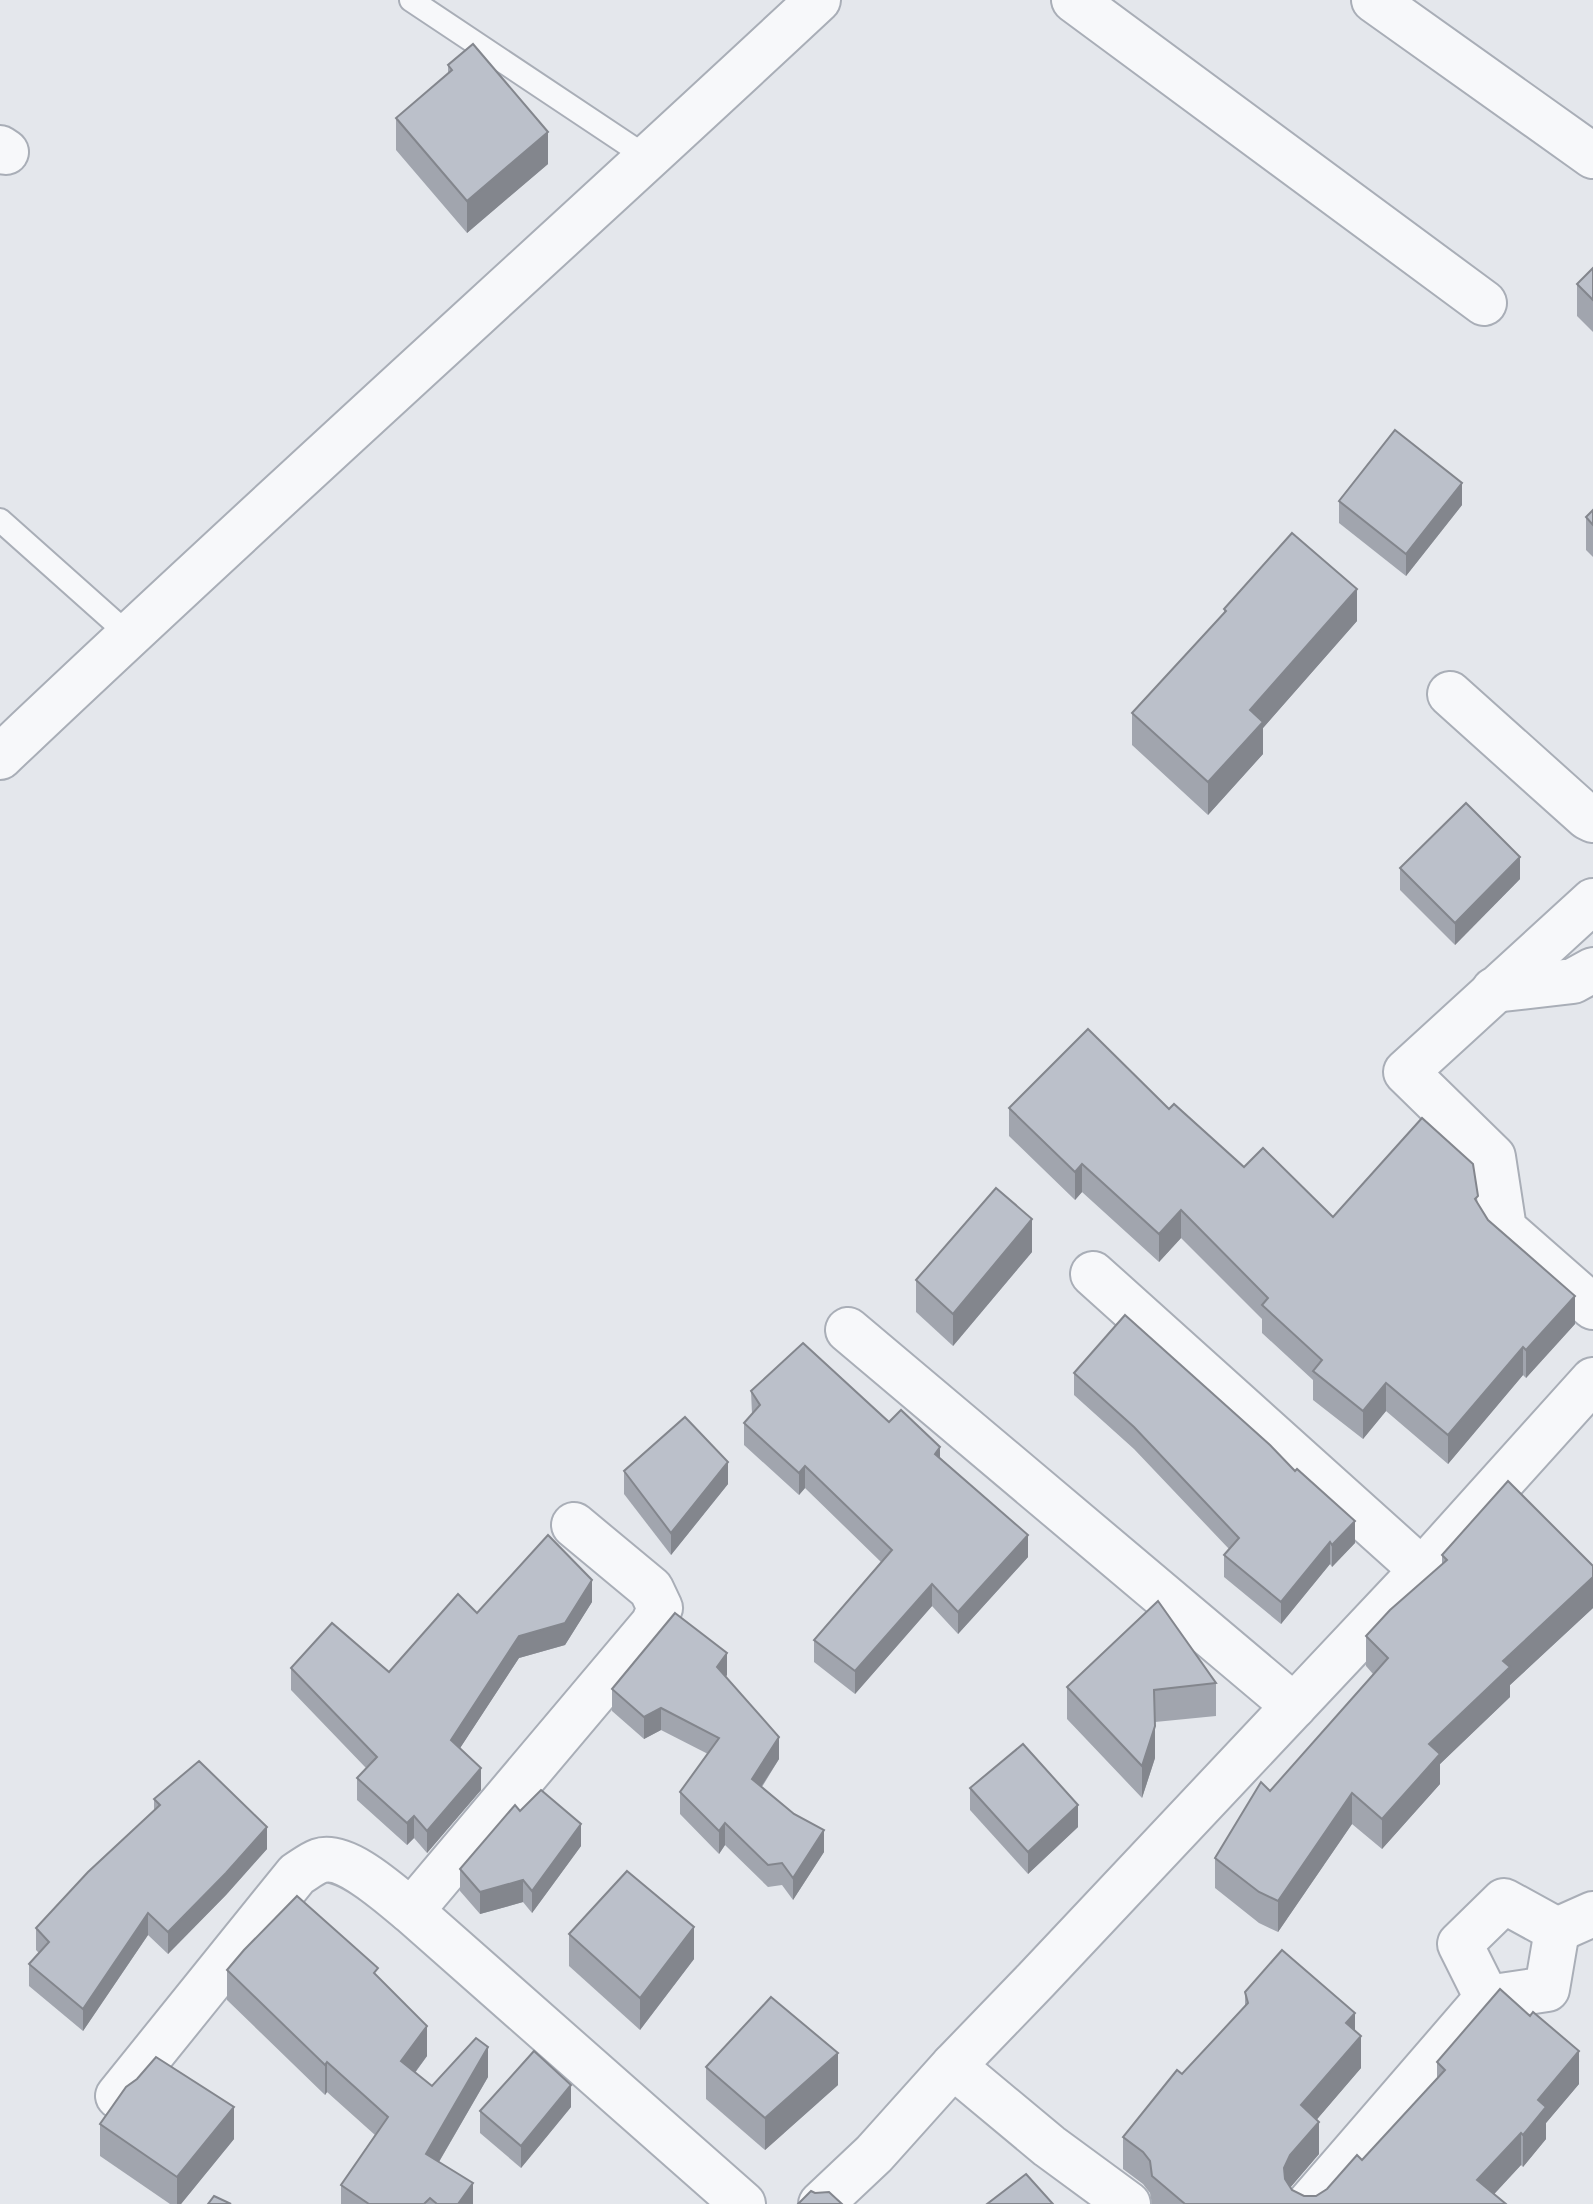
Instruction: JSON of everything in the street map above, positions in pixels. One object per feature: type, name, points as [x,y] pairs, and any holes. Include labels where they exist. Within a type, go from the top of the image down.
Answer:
[{"type":"street","points":[[0,757],[818,0]]},
{"type":"street","points":[[1074,0],[1484,303]]},
{"type":"street","points":[[1374,0],[1593,156]]},
{"type":"street","points":[[1450,694],[1593,820]]},
{"type":"street","points":[[1593,901],[1406,1072],[1493,1157],[1504,1229],[1593,1307]]},
{"type":"street","points":[[1494,990],[1573,981],[1593,970]]},
{"type":"street","points":[[1093,1274],[1422,1570]]},
{"type":"street","points":[[848,1330],[1294,1706]]},
{"type":"street","points":[[821,2204],[874,2154],[953,2066],[1422,1570],[1593,1380]]},
{"type":"street","points":[[411,1911],[653,1624],[660,1608],[651,1589],[574,1525]]},
{"type":"street","points":[[118,2096],[297,1874],[321,1860],[338,1861],[354,1868],[411,1911],[743,2204]]},
{"type":"street","points":[[1309,2204],[1487,1998],[1547,1989],[1575,1922],[1504,1901],[1460,1944],[1487,1998]]},
{"type":"street","points":[[953,2066],[1049,2146],[1128,2204]]},
{"type":"lane","points":[[411,0],[648,158]]},
{"type":"lane","points":[[0,520],[129,635]]},
{"type":"building","points":[[473,44],[548,132],[467,201],[396,118],[452,70],[448,65]]},
{"type":"building","points":[[1593,268],[1593,300],[1577,284]]},
{"type":"building","points":[[1395,430],[1462,483],[1406,554],[1339,501]]},
{"type":"building","points":[[1593,510],[1593,525],[1586,517]]},
{"type":"building","points":[[1292,533],[1357,589],[1250,710],[1263,722],[1208,782],[1132,713],[1226,611],[1224,609]]},
{"type":"building","points":[[1466,803],[1520,857],[1455,923],[1400,868]]},
{"type":"building","points":[[1088,1029],[1169,1109],[1174,1104],[1244,1167],[1263,1148],[1333,1217],[1422,1118],[1473,1164],[1478,1196],[1475,1199],[1488,1220],[1575,1296],[1526,1350],[1523,1347],[1448,1435],[1386,1383],[1363,1411],[1313,1371],[1322,1360],[1262,1305],[1268,1298],[1181,1210],[1159,1234],[1082,1164],[1075,1172],[1009,1108]]},
{"type":"building","points":[[996,1188],[1032,1219],[953,1314],[916,1280]]},
{"type":"building","points":[[1125,1315],[1295,1471],[1297,1469],[1355,1521],[1332,1545],[1330,1542],[1281,1602],[1224,1555],[1239,1538],[1134,1427],[1074,1373]]},
{"type":"building","points":[[803,1343],[889,1422],[901,1410],[940,1447],[935,1454],[1028,1535],[958,1612],[932,1584],[855,1671],[814,1640],[892,1550],[805,1466],[799,1473],[744,1423],[760,1405],[751,1391]]},
{"type":"building","points":[[685,1417],[728,1462],[671,1533],[624,1471]]},
{"type":"building","points":[[1508,1481],[1593,1566],[1593,1577],[1503,1661],[1510,1667],[1429,1744],[1440,1754],[1382,1819],[1352,1793],[1278,1901],[1259,1892],[1215,1858],[1261,1782],[1270,1791],[1388,1658],[1366,1636],[1390,1610],[1447,1560],[1442,1555]]},
{"type":"building","points":[[548,1535],[592,1580],[565,1623],[519,1636],[451,1740],[481,1768],[427,1831],[414,1816],[407,1823],[357,1778],[377,1757],[291,1668],[332,1623],[389,1672],[458,1594],[477,1613]]},
{"type":"building","points":[[1158,1601],[1216,1683],[1154,1690],[1155,1726],[1142,1766],[1067,1687]]},
{"type":"building","points":[[675,1613],[727,1653],[717,1667],[779,1737],[752,1779],[794,1814],[824,1830],[793,1878],[782,1863],[768,1865],[725,1823],[719,1831],[680,1792],[719,1738],[661,1708],[644,1717],[612,1689]]},
{"type":"building","points":[[1023,1744],[1078,1805],[1028,1852],[970,1788]]},
{"type":"building","points":[[199,1761],[267,1827],[168,1932],[148,1913],[83,2009],[29,1964],[49,1942],[36,1928],[88,1872],[160,1805],[154,1799]]},
{"type":"building","points":[[541,1790],[581,1824],[532,1891],[523,1880],[480,1892],[460,1869],[515,1805],[520,1811]]},
{"type":"building","points":[[627,1871],[694,1927],[640,1998],[569,1934]]},
{"type":"building","points":[[297,1896],[378,1968],[374,1973],[427,2026],[401,2061],[432,2086],[476,2038],[488,2047],[426,2154],[473,2183],[458,2204],[437,2204],[430,2198],[424,2204],[369,2204],[341,2185],[388,2117],[327,2062],[325,2065],[227,1970]]},
{"type":"building","points":[[1282,1950],[1355,2013],[1346,2023],[1361,2036],[1301,2105],[1319,2122],[1290,2155],[1284,2168],[1285,2179],[1292,2190],[1304,2196],[1316,2196],[1327,2189],[1357,2155],[1362,2160],[1445,2070],[1437,2062],[1500,1989],[1530,2016],[1533,2012],[1579,2051],[1538,2100],[1546,2107],[1523,2135],[1521,2133],[1477,2180],[1506,2204],[1185,2204],[1152,2176],[1150,2161],[1123,2137],[1177,2070],[1182,2074],[1248,2003],[1245,1992]]},
{"type":"building","points":[[771,1997],[838,2053],[765,2118],[706,2067]]},
{"type":"building","points":[[534,2051],[571,2085],[521,2146],[480,2111]]},
{"type":"building","points":[[156,2057],[234,2107],[177,2177],[100,2124],[126,2087]]},
{"type":"building","points":[[1026,2174],[1053,2204],[987,2204]]},
{"type":"building","points":[[811,2191],[829,2192],[842,2204],[798,2204]]},
{"type":"building","points":[[214,2196],[231,2204],[208,2204]]}]
